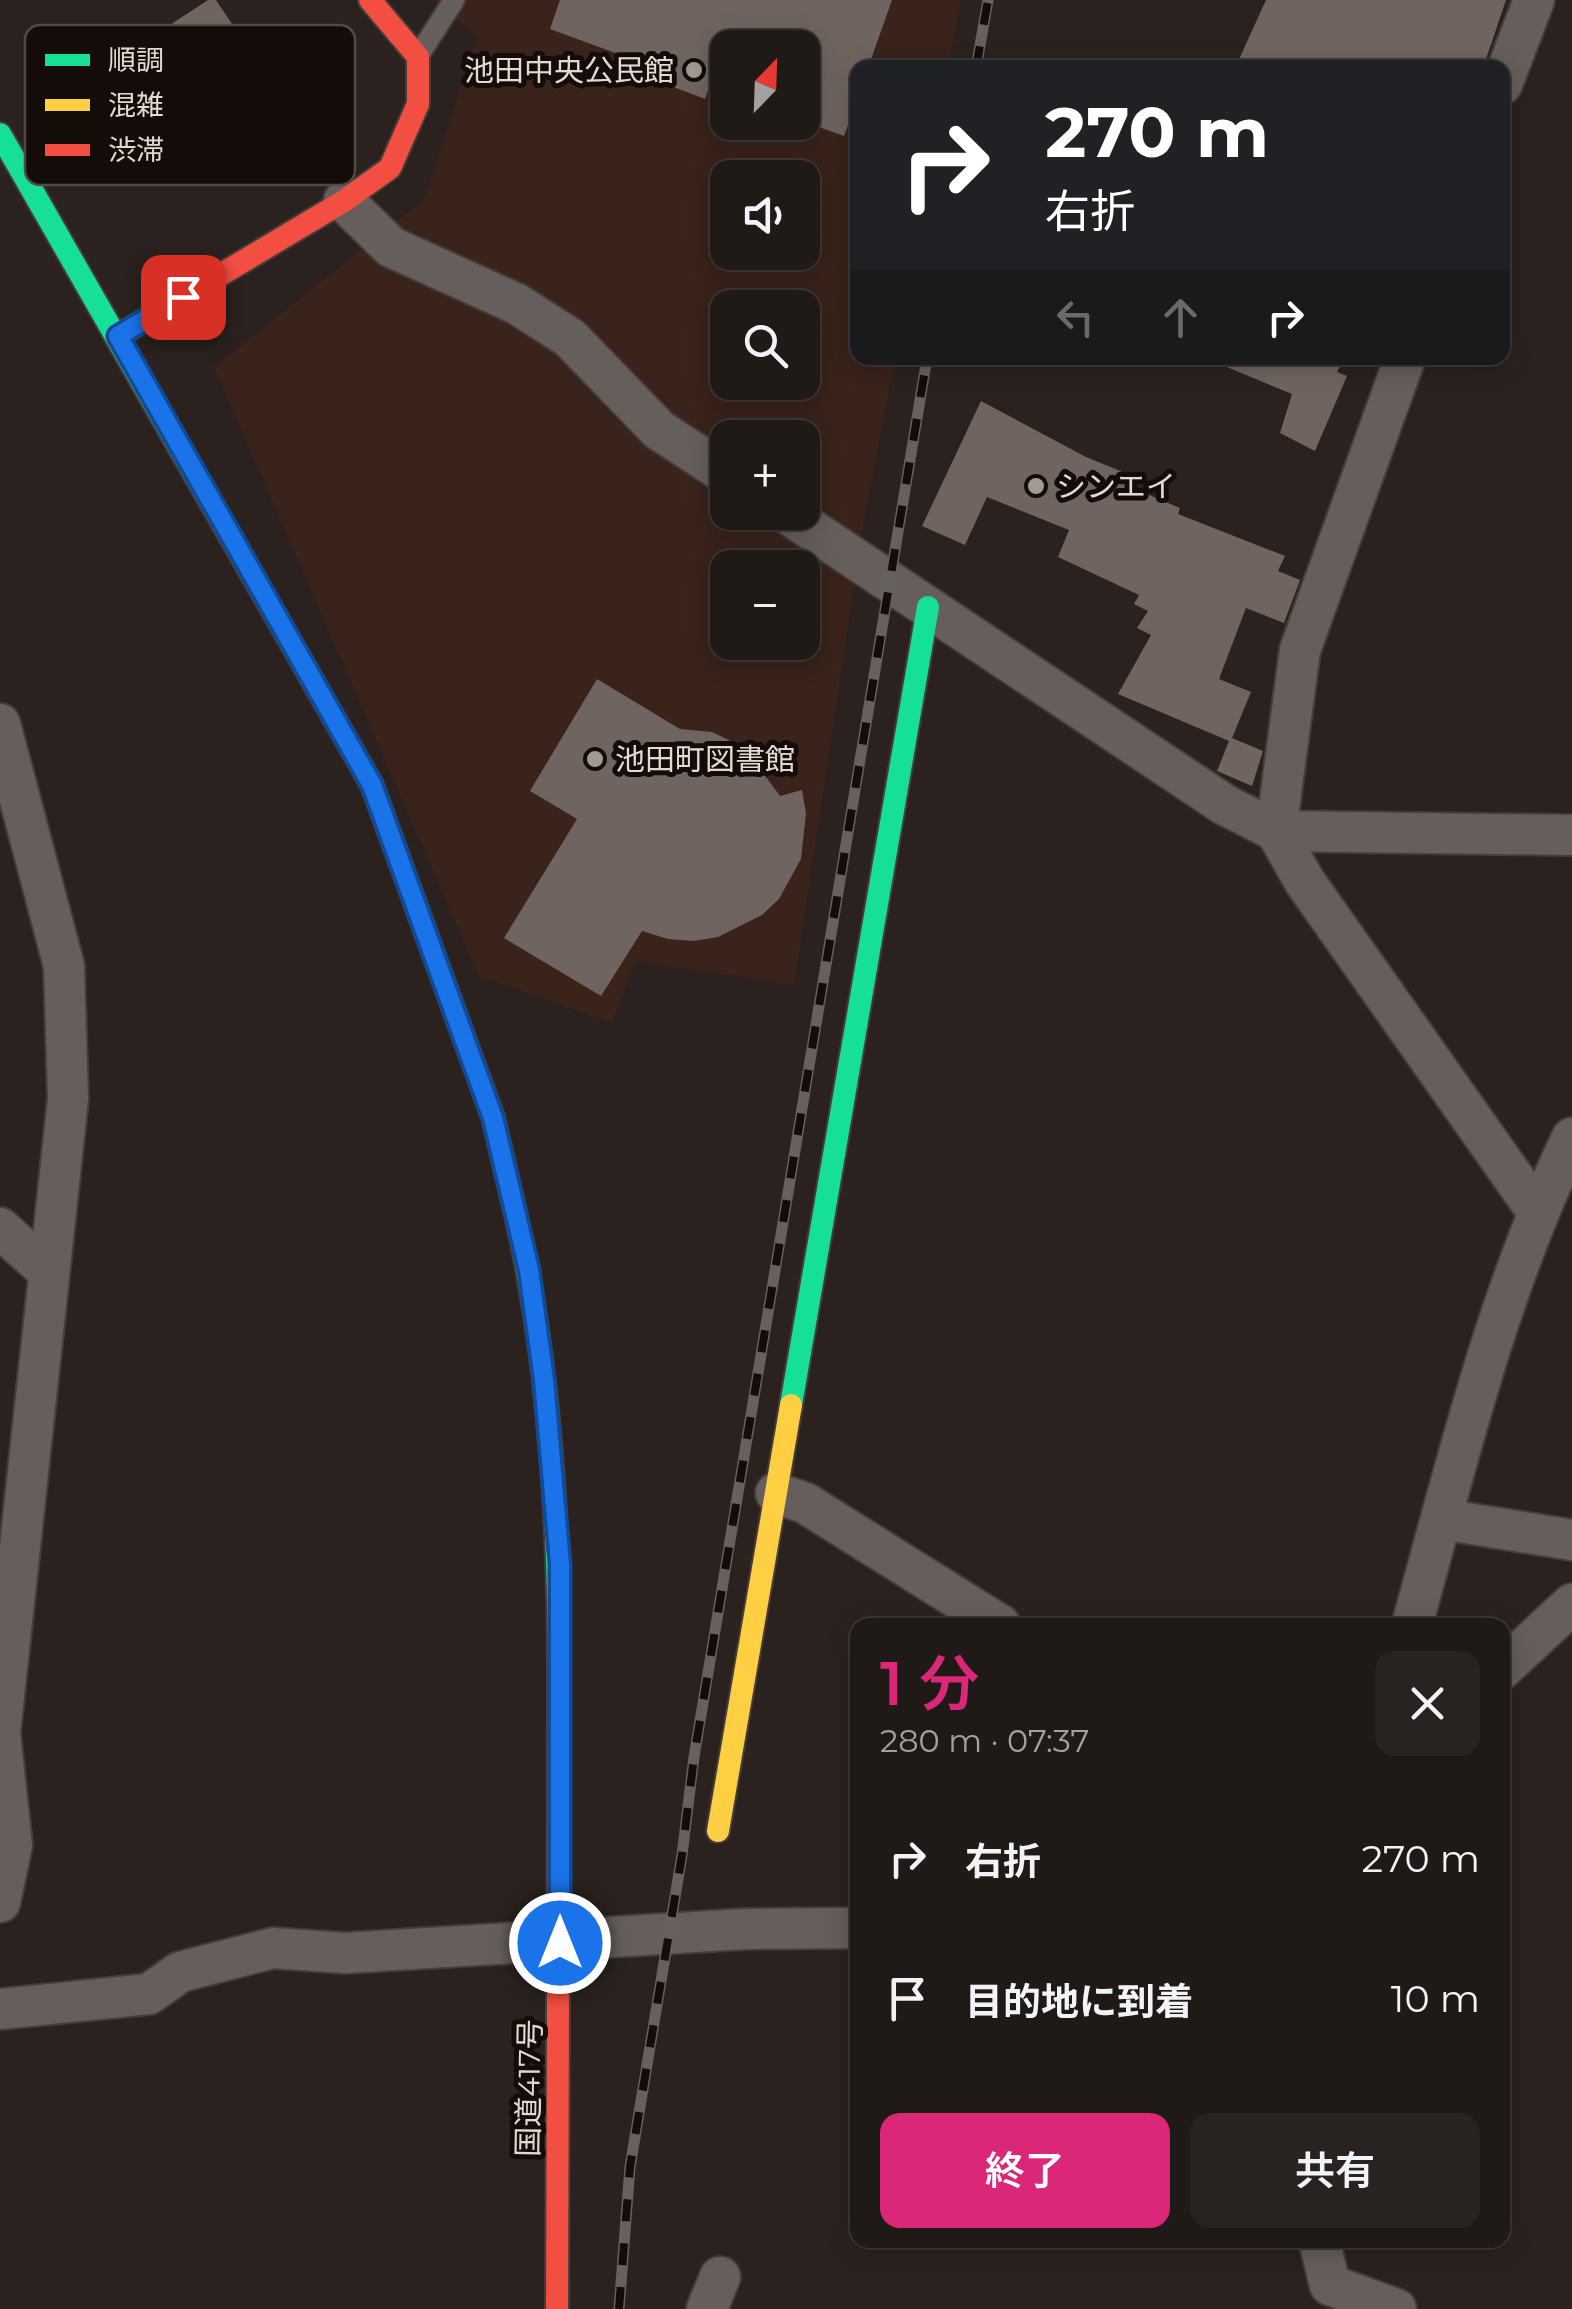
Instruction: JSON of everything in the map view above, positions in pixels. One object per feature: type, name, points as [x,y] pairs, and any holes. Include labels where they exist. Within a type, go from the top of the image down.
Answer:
[{"type":"main road","points":[[118,336],[344,201],[390,168],[418,104],[418,57],[370,0]]},
{"type":"main road","name":"国道417号","points":[[0,134],[25,177]]},
{"type":"main road","name":"国道417号","points":[[30,185],[372,785],[493,1118],[529,1270],[544,1380],[560,1564],[557,2309]]},
{"type":"main road","points":[[718,1831],[928,606]]},
{"type":"street","points":[[1510,63],[1534,0]]},
{"type":"street","points":[[344,201],[392,247],[517,304],[570,338],[660,430],[710,463]]},
{"type":"street","points":[[1402,365],[1300,650],[1276,831],[1305,882],[1537,1211]]},
{"type":"street","points":[[813,530],[1225,805],[1276,831],[1572,836]]},
{"type":"street","points":[[0,724],[64,966],[68,1099],[0,1733],[12,1844],[0,1902]]},
{"type":"street","points":[[1414,1618],[1494,1328],[1537,1211],[1572,1138]]},
{"type":"street","points":[[0,1228],[49,1272]]},
{"type":"street","points":[[776,1493],[804,1503],[989,1618]]},
{"type":"street","points":[[1441,1518],[1572,1540]]},
{"type":"street","points":[[1510,1662],[1572,1604]]},
{"type":"street","points":[[0,2009],[149,1994],[180,1972],[273,1948],[345,1953],[745,1929],[850,1928]]},
{"type":"street","points":[[1319,2248],[1320,2297],[1396,2309]]},
{"type":"lane","points":[[418,57],[444,10],[454,0]]},
{"type":"shaded area","points":[[432,0],[961,0],[950,60],[850,60],[850,365],[894,365],[863,526],[794,985],[635,961],[612,1023],[479,976],[214,367],[425,199],[477,36]]},
{"type":"building","points":[[208,0],[216,0],[233,25],[170,25]]},
{"type":"building","name":"池田中央公民館","points":[[560,0],[892,0],[871,60],[850,60],[850,120],[844,136],[820,127],[820,30],[710,30],[710,87],[705,99],[663,83],[667,72],[550,29]]},
{"type":"building","points":[[1266,0],[1506,0],[1486,60],[1239,60]]},
{"type":"building","points":[[1222,365],[1340,365],[1337,372],[1347,376],[1315,451],[1280,433],[1292,394]]},
{"type":"building","points":[[981,401],[1086,457],[1135,477],[1130,487],[1180,508],[1178,514],[1285,556],[1278,571],[1300,580],[1284,623],[1246,608],[1219,679],[1251,692],[1232,738],[1263,751],[1252,786],[1217,771],[1229,741],[1118,694],[1151,635],[1137,628],[1148,611],[1134,604],[1139,595],[1058,557],[1069,530],[987,497],[965,545],[922,526]]},
{"type":"building","points":[[597,679],[680,729],[712,732],[735,743],[752,758],[780,796],[802,790],[806,813],[801,859],[779,899],[762,915],[718,937],[693,941],[642,931],[601,996],[504,938],[577,819],[530,791]]},
{"type":"railway","points":[[977,60],[988,0]]},
{"type":"railway","points":[[619,2309],[630,2167],[682,1855],[694,1757],[926,365]]},
{"type":"traffic: fast","points":[[0,134],[25,178]]},
{"type":"traffic: fast","points":[[29,185],[303,664]]},
{"type":"traffic: fast","points":[[791,1405],[928,607]]},
{"type":"traffic: fast","points":[[512,1198],[536,1324],[551,1451],[558,1578],[559,1706]]},
{"type":"traffic: slow","points":[[303,664],[372,785],[493,1117],[512,1198]]},
{"type":"traffic: slow","points":[[718,1831],[791,1405]]},
{"type":"traffic: jam","points":[[118,336],[344,201],[390,168],[418,104],[418,57],[370,0]]},
{"type":"traffic: jam","points":[[557,2309],[559,1706]]},
{"type":"place","name":"池田中央公民館","points":[[694,70]]},
{"type":"place","name":"シンエイ","points":[[1036,486]]},
{"type":"place","name":"池田町図書館","points":[[595,759]]},
{"type":"route","points":[[183,297],[118,336],[372,785],[493,1118],[529,1270],[544,1380],[560,1564],[560,1943]]}]
